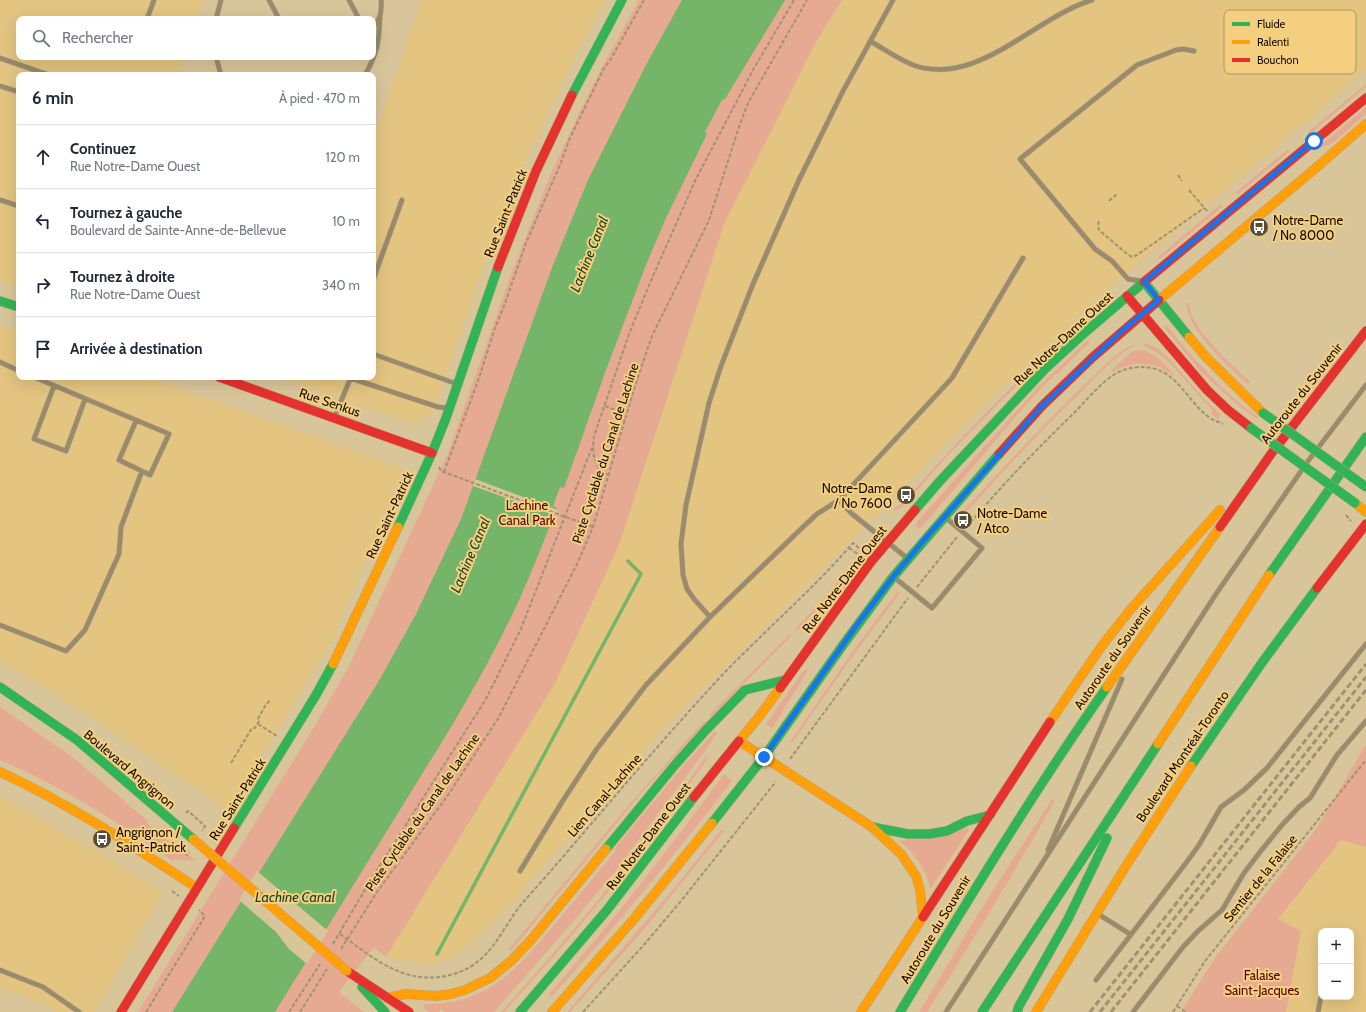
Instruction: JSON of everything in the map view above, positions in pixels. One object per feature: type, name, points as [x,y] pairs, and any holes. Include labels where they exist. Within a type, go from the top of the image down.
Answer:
[{"type":"main road","name":"Rue Saint-Patrick","points":[[121,1012],[329,673],[432,453],[500,262],[536,171],[577,84],[622,0]]},
{"type":"main road","name":"Rue Notre-Dame Ouest","points":[[520,1012],[618,897],[713,771],[754,723],[887,542],[939,482],[1045,369],[1082,335],[1128,294],[1366,98]]},
{"type":"main road","points":[[552,1012],[673,873],[764,757],[893,577],[1042,406],[1143,313],[1366,124]]},
{"type":"main road","points":[[1144,282],[1206,357],[1263,412],[1366,487]]},
{"type":"main road","points":[[1128,294],[1186,367],[1228,410],[1366,512]]},
{"type":"main road","points":[[0,300],[16,306]]},
{"type":"main road","name":"Autoroute du Souvenir","points":[[900,1012],[966,903],[1046,776],[1138,641],[1271,454],[1366,331]]},
{"type":"main road","name":"Rue Senkus","points":[[228,380],[335,417],[432,453]]},
{"type":"main road","points":[[982,1012],[1050,907],[1132,786],[1283,554],[1366,437]]},
{"type":"main road","points":[[861,1012],[1071,691],[1121,621],[1271,454]]},
{"type":"main road","name":"Boulevard Montréal-Toronto","points":[[1036,1012],[1187,770],[1255,670],[1366,524]]},
{"type":"main road","points":[[387,998],[409,994],[426,996],[453,993],[480,984],[499,972],[514,959],[531,940],[686,752],[745,690],[785,680]]},
{"type":"main road","name":"Boulevard Angrignon","points":[[0,687],[77,740],[347,971],[385,1012]]},
{"type":"main road","points":[[739,741],[872,827],[901,854],[913,870],[920,890],[923,918]]},
{"type":"main road","points":[[0,772],[42,791],[82,813],[197,888]]},
{"type":"main road","points":[[1017,1012],[1068,919],[1132,786]]},
{"type":"main road","points":[[872,827],[908,834],[929,834],[947,831],[967,821],[990,815]]},
{"type":"main road","name":"Boulevard Angrignon","points":[[347,971],[409,1012]]},
{"type":"lane","points":[[147,16],[154,0]]},
{"type":"lane","points":[[217,16],[221,0]]},
{"type":"lane","points":[[269,0],[277,16]]},
{"type":"lane","points":[[349,0],[357,16]]},
{"type":"lane","points":[[376,24],[382,10],[381,0]]},
{"type":"lane","points":[[710,617],[687,589],[680,544],[686,505],[709,403],[721,366],[753,284],[798,182],[830,114],[893,0]]},
{"type":"lane","points":[[870,41],[913,64],[933,69],[957,67],[991,55],[1012,44],[1063,11],[1092,0]]},
{"type":"lane","points":[[376,51],[379,38],[380,16]]},
{"type":"lane","points":[[1144,282],[1128,279],[1112,261],[1095,249],[1020,159],[1137,65],[1176,50],[1183,49],[1194,51]]},
{"type":"lane","points":[[0,58],[41,72]]},
{"type":"lane","points":[[217,60],[220,72]]},
{"type":"lane","points":[[367,72],[372,60]]},
{"type":"lane","points":[[0,86],[16,91]]},
{"type":"lane","points":[[0,200],[16,205]]},
{"type":"lane","points":[[376,272],[402,200]]},
{"type":"lane","points":[[520,871],[596,750],[646,685],[710,617],[817,514],[839,500],[952,378],[1023,258]]},
{"type":"lane","points":[[1128,279],[1128,285]]},
{"type":"lane","points":[[376,355],[457,384]]},
{"type":"lane","points":[[0,362],[16,370]]},
{"type":"lane","points":[[41,380],[169,434],[150,475],[119,460],[136,421]]},
{"type":"lane","points":[[335,417],[349,380]]},
{"type":"lane","points":[[356,380],[438,407],[449,408]]},
{"type":"lane","points":[[946,1012],[1216,594],[1308,461],[1366,385]]},
{"type":"lane","points":[[54,386],[34,439],[66,451],[85,399]]},
{"type":"lane","points":[[0,625],[66,651],[85,630],[119,554],[121,528],[142,471]]},
{"type":"lane","points":[[839,500],[851,513],[909,559]]},
{"type":"lane","points":[[893,577],[932,608],[982,548],[945,517]]},
{"type":"lane","points":[[1126,669],[1138,641]]},
{"type":"lane","points":[[1096,980],[1199,845],[1220,807],[1254,782],[1267,768],[1366,644]]},
{"type":"lane","points":[[1043,863],[1123,676]]},
{"type":"lane","points":[[1133,1012],[1183,947],[1198,931],[1222,910],[1244,873],[1286,821],[1310,798],[1337,755],[1366,721]]},
{"type":"lane","points":[[1097,913],[1130,934]]},
{"type":"lane","points":[[0,970],[43,987],[79,1012]]},
{"type":"lane","points":[[1318,1012],[1320,1000]]},
{"type":"path","points":[[444,472],[526,244],[560,166],[566,147],[605,66],[611,59],[644,0]]},
{"type":"path","points":[[609,475],[598,468],[594,460],[594,436],[629,334],[695,181],[753,70],[794,0]]},
{"type":"path","name":"Piste Cyclable du Canal de Lachine","points":[[340,950],[377,892],[448,795],[499,717],[578,562],[593,527],[652,336],[709,220],[743,114],[782,42],[807,0]]},
{"type":"path","points":[[1178,175],[1182,181]]},
{"type":"path","points":[[1189,190],[1208,212]]},
{"type":"path","points":[[1109,201],[1117,194]]},
{"type":"path","points":[[1099,222],[1098,225],[1100,230],[1126,253],[1132,256],[1137,255],[1204,208]]},
{"type":"path","points":[[969,524],[1027,460],[1110,378],[1122,370],[1144,367],[1156,369],[1167,374],[1205,414],[1227,427]]},
{"type":"path","points":[[605,406],[618,411],[625,421]]},
{"type":"path","points":[[332,946],[370,881],[486,699],[520,631],[593,445]]},
{"type":"path","points":[[440,471],[593,527]]},
{"type":"path","points":[[915,590],[956,539]]},
{"type":"path","name":"Lien Canal-Lachine","points":[[340,934],[391,969],[415,975],[428,977],[450,975],[467,968],[483,957],[496,943],[520,906],[678,724],[728,670],[823,577],[852,543],[861,550]]},
{"type":"path","points":[[849,548],[858,554]]},
{"type":"path","points":[[792,758],[908,598]]},
{"type":"path","points":[[231,763],[252,728],[255,728],[258,724],[258,718],[270,700]]},
{"type":"path","points":[[258,724],[278,736]]},
{"type":"path","name":"Sentier de la Falaise","points":[[1173,1012],[1205,961],[1366,760]]},
{"type":"path","points":[[583,1012],[642,947],[681,901],[774,784]]},
{"type":"path","points":[[146,1012],[205,916],[172,892]]},
{"type":"path","points":[[289,1012],[320,964]]},
{"type":"path","points":[[300,1012],[328,968]]},
{"type":"path","points":[[1177,1006],[1186,1012]]},
{"type":"shaded area","points":[[0,0],[203,0],[198,16],[16,16],[16,60],[183,60],[178,72],[16,72],[16,286],[0,280]]},
{"type":"shaded area","points":[[422,0],[606,0],[580,47],[526,160],[478,282],[434,412],[414,423],[286,380],[376,380],[376,132]]},
{"type":"shaded area","points":[[842,0],[1366,0],[1366,69],[1320,110],[1106,290],[992,397],[811,582],[681,709],[499,916],[455,956],[430,965],[386,957],[555,683],[619,545],[724,224],[817,40]]},
{"type":"shaded area","points":[[0,325],[16,330],[16,380],[155,380],[403,468],[328,647],[228,810],[58,695],[0,661]]},
{"type":"shaded area","points":[[0,797],[163,891],[95,1012],[58,1012],[42,1003],[0,988]]},
{"type":"shaded area","points":[[1341,839],[1366,847],[1366,1012],[1286,1012],[1301,931],[1277,919]]},
{"type":"green space","name":"Lachine Canal Park","points":[[639,0],[842,0],[817,40],[724,224],[619,545],[555,683],[386,957],[374,947],[339,992],[364,1012],[138,1012],[311,732],[348,668],[448,453],[510,277],[549,178],[602,67]]},
{"type":"green space","points":[[1366,84],[1366,87],[1310,134],[1307,133]]},
{"type":"green space","points":[[1366,107],[1366,114],[1334,142],[1322,147],[1321,145]]},
{"type":"green space","points":[[1288,149],[1289,152],[1238,194],[1236,192]]},
{"type":"green space","points":[[1221,204],[1223,206],[1160,259],[1158,257]]},
{"type":"green space","points":[[1186,303],[1189,303],[1191,313],[1196,324],[1213,346],[1250,382],[1248,384],[1210,347],[1202,337],[1194,326]]},
{"type":"green space","points":[[1101,304],[1103,306],[1017,385],[948,455],[905,504],[895,511],[894,508],[906,499],[1000,398]]},
{"type":"green space","points":[[1167,326],[1209,374],[1232,397],[1258,417],[1257,419],[1239,406],[1200,371],[1164,327]]},
{"type":"green space","points":[[1088,340],[1090,342],[1057,374],[1052,376],[1052,378],[1030,400],[920,529],[915,524],[1038,387]]},
{"type":"green space","points":[[1143,343],[1151,345],[1164,353],[1170,359],[1221,415],[1218,419],[1211,414],[1213,411],[1170,363],[1156,352],[1143,345]]},
{"type":"green space","points":[[1134,344],[1134,346],[1120,355],[1100,373],[1050,422],[961,518],[959,516],[1019,451],[1082,387],[1113,358]]},
{"type":"green space","points":[[1138,350],[1154,355],[1175,376],[1163,369],[1149,364],[1130,365],[1112,372],[1110,371],[1132,352]]},
{"type":"green space","points":[[857,559],[859,561],[797,631],[795,629],[817,606]]},
{"type":"green space","points":[[898,591],[900,593],[855,653],[792,743],[790,742],[853,651]]},
{"type":"green space","points":[[790,634],[791,636],[711,717],[709,715]]},
{"type":"green space","points":[[805,669],[808,670],[772,728],[766,724]]},
{"type":"green space","points":[[0,707],[71,756],[148,821],[147,823],[187,856],[189,855],[195,860],[189,861],[175,859],[174,862],[88,805],[45,781],[0,760]]},
{"type":"green space","points":[[704,721],[706,722],[640,795],[511,951],[509,949],[628,806]]},
{"type":"green space","points":[[715,731],[717,733],[705,751],[613,874],[494,1012],[445,1012],[441,1009],[438,1012],[429,1012],[424,1008],[424,1004],[446,1003],[466,998],[484,991],[513,970],[554,925],[616,850],[615,848],[685,764]]},
{"type":"green space","name":"Falaise Saint-Jacques","points":[[1366,744],[1366,847],[1341,840],[1278,919],[1301,931],[1286,1012],[1181,1012],[1215,958],[1317,828]]},
{"type":"green space","points":[[706,756],[708,758],[660,824],[585,920],[504,1012],[501,1012],[556,950],[634,855],[683,790]]},
{"type":"green space","points":[[724,774],[732,781],[689,836],[622,917],[552,996],[549,994],[595,941],[639,886]]},
{"type":"green space","points":[[1052,799],[1055,801],[960,960],[927,1012],[919,1012],[978,914]]},
{"type":"green space","points":[[967,828],[969,830],[930,888],[923,868],[915,856],[899,841]]},
{"type":"green space","points":[[722,829],[724,831],[641,933],[570,1012],[567,1012],[667,897]]},
{"type":"water","name":"Lachine Canal","points":[[682,0],[785,0],[725,99],[722,100],[705,132],[707,134],[666,218],[646,265],[606,370],[564,488],[560,487],[553,506],[557,508],[525,587],[503,634],[445,737],[275,1012],[172,1012],[380,679],[416,614],[461,519],[553,265],[588,180],[647,63]]},
{"type":"pier","points":[[475,479],[558,510],[556,516],[473,486]]},
{"type":"pier","points":[[257,871],[328,931],[307,964],[289,949],[276,932],[239,900]]},
{"type":"waterway","points":[[437,954],[641,574],[628,561]]},
{"type":"railway","points":[[1090,1012],[1366,664]]},
{"type":"railway","points":[[1100,1012],[1366,677]]},
{"type":"railway","points":[[1111,1012],[1366,690]]},
{"type":"traffic: fast","points":[[572,95],[622,0]]},
{"type":"traffic: fast","points":[[398,527],[432,453],[446,418],[498,267]]},
{"type":"traffic: fast","points":[[915,510],[939,482],[1045,369],[1144,282],[1189,337]]},
{"type":"traffic: fast","points":[[0,301],[16,306]]},
{"type":"traffic: fast","points":[[1263,413],[1366,487]]},
{"type":"traffic: fast","points":[[1251,428],[1355,503]]},
{"type":"traffic: fast","points":[[1269,575],[1366,437]]},
{"type":"traffic: fast","points":[[764,757],[893,577],[999,454]]},
{"type":"traffic: fast","points":[[1191,766],[1261,664],[1317,588]]},
{"type":"traffic: fast","points":[[234,828],[316,695],[333,664]]},
{"type":"traffic: fast","points":[[606,849],[674,766],[705,731],[745,690],[785,680]]},
{"type":"traffic: fast","points":[[0,687],[77,740],[193,839]]},
{"type":"traffic: fast","points":[[900,1012],[1027,807],[1107,687]]},
{"type":"traffic: fast","points":[[982,1012],[1158,744]]},
{"type":"traffic: fast","points":[[712,823],[764,757]]},
{"type":"traffic: fast","points":[[520,1012],[607,910],[694,797]]},
{"type":"traffic: fast","points":[[872,827],[908,834],[929,834],[947,831],[967,821],[990,815]]},
{"type":"traffic: fast","points":[[1017,1012],[1068,919],[1107,838]]},
{"type":"traffic: fast","points":[[362,987],[385,1012]]},
{"type":"traffic: slow","points":[[1159,300],[1366,124]]},
{"type":"traffic: slow","points":[[1189,337],[1206,357],[1263,413]]},
{"type":"traffic: slow","points":[[1355,503],[1366,512]]},
{"type":"traffic: slow","points":[[1050,722],[1101,647],[1130,610],[1220,510]]},
{"type":"traffic: slow","points":[[333,664],[398,527]]},
{"type":"traffic: slow","points":[[1107,687],[1220,527]]},
{"type":"traffic: slow","points":[[1158,744],[1269,575]]},
{"type":"traffic: slow","points":[[780,688],[739,741],[872,827],[901,854],[916,876],[920,890],[923,917]]},
{"type":"traffic: slow","points":[[1036,1012],[1129,861],[1191,766]]},
{"type":"traffic: slow","points":[[0,772],[26,784],[76,812],[125,841],[197,888]]},
{"type":"traffic: slow","points":[[552,1012],[634,919],[712,823]]},
{"type":"traffic: slow","points":[[193,839],[347,971]]},
{"type":"traffic: slow","points":[[387,998],[406,994],[436,996],[451,994],[465,990],[490,978],[511,961],[531,940],[606,849]]},
{"type":"traffic: slow","points":[[861,1012],[923,917]]},
{"type":"traffic: jam","points":[[498,267],[536,171],[572,95]]},
{"type":"traffic: jam","points":[[1144,282],[1366,98]]},
{"type":"traffic: jam","points":[[1127,296],[1207,390],[1228,410],[1251,428]]},
{"type":"traffic: jam","points":[[999,454],[1042,406],[1093,357],[1159,300]]},
{"type":"traffic: jam","points":[[1220,527],[1271,454],[1366,331]]},
{"type":"traffic: jam","points":[[227,380],[432,453]]},
{"type":"traffic: jam","points":[[780,688],[870,563],[915,510]]},
{"type":"traffic: jam","points":[[1317,588],[1366,524]]},
{"type":"traffic: jam","points":[[923,917],[1050,722]]},
{"type":"traffic: jam","points":[[694,797],[739,741]]},
{"type":"traffic: jam","points":[[121,1012],[234,828]]},
{"type":"traffic: jam","points":[[347,971],[409,1012]]},
{"type":"place","name":"Notre-Dame / No 8000","points":[[1259,227]]},
{"type":"place","name":"Notre-Dame / No 7600","points":[[906,495]]},
{"type":"place","name":"Notre-Dame / Atco","points":[[963,520]]},
{"type":"place","name":"Angrignon / Saint-Patrick","points":[[102,839]]},
{"type":"route","points":[[764,757],[856,626],[893,577],[924,540],[1042,406],[1093,357],[1159,300],[1144,282],[1314,141]]}]
